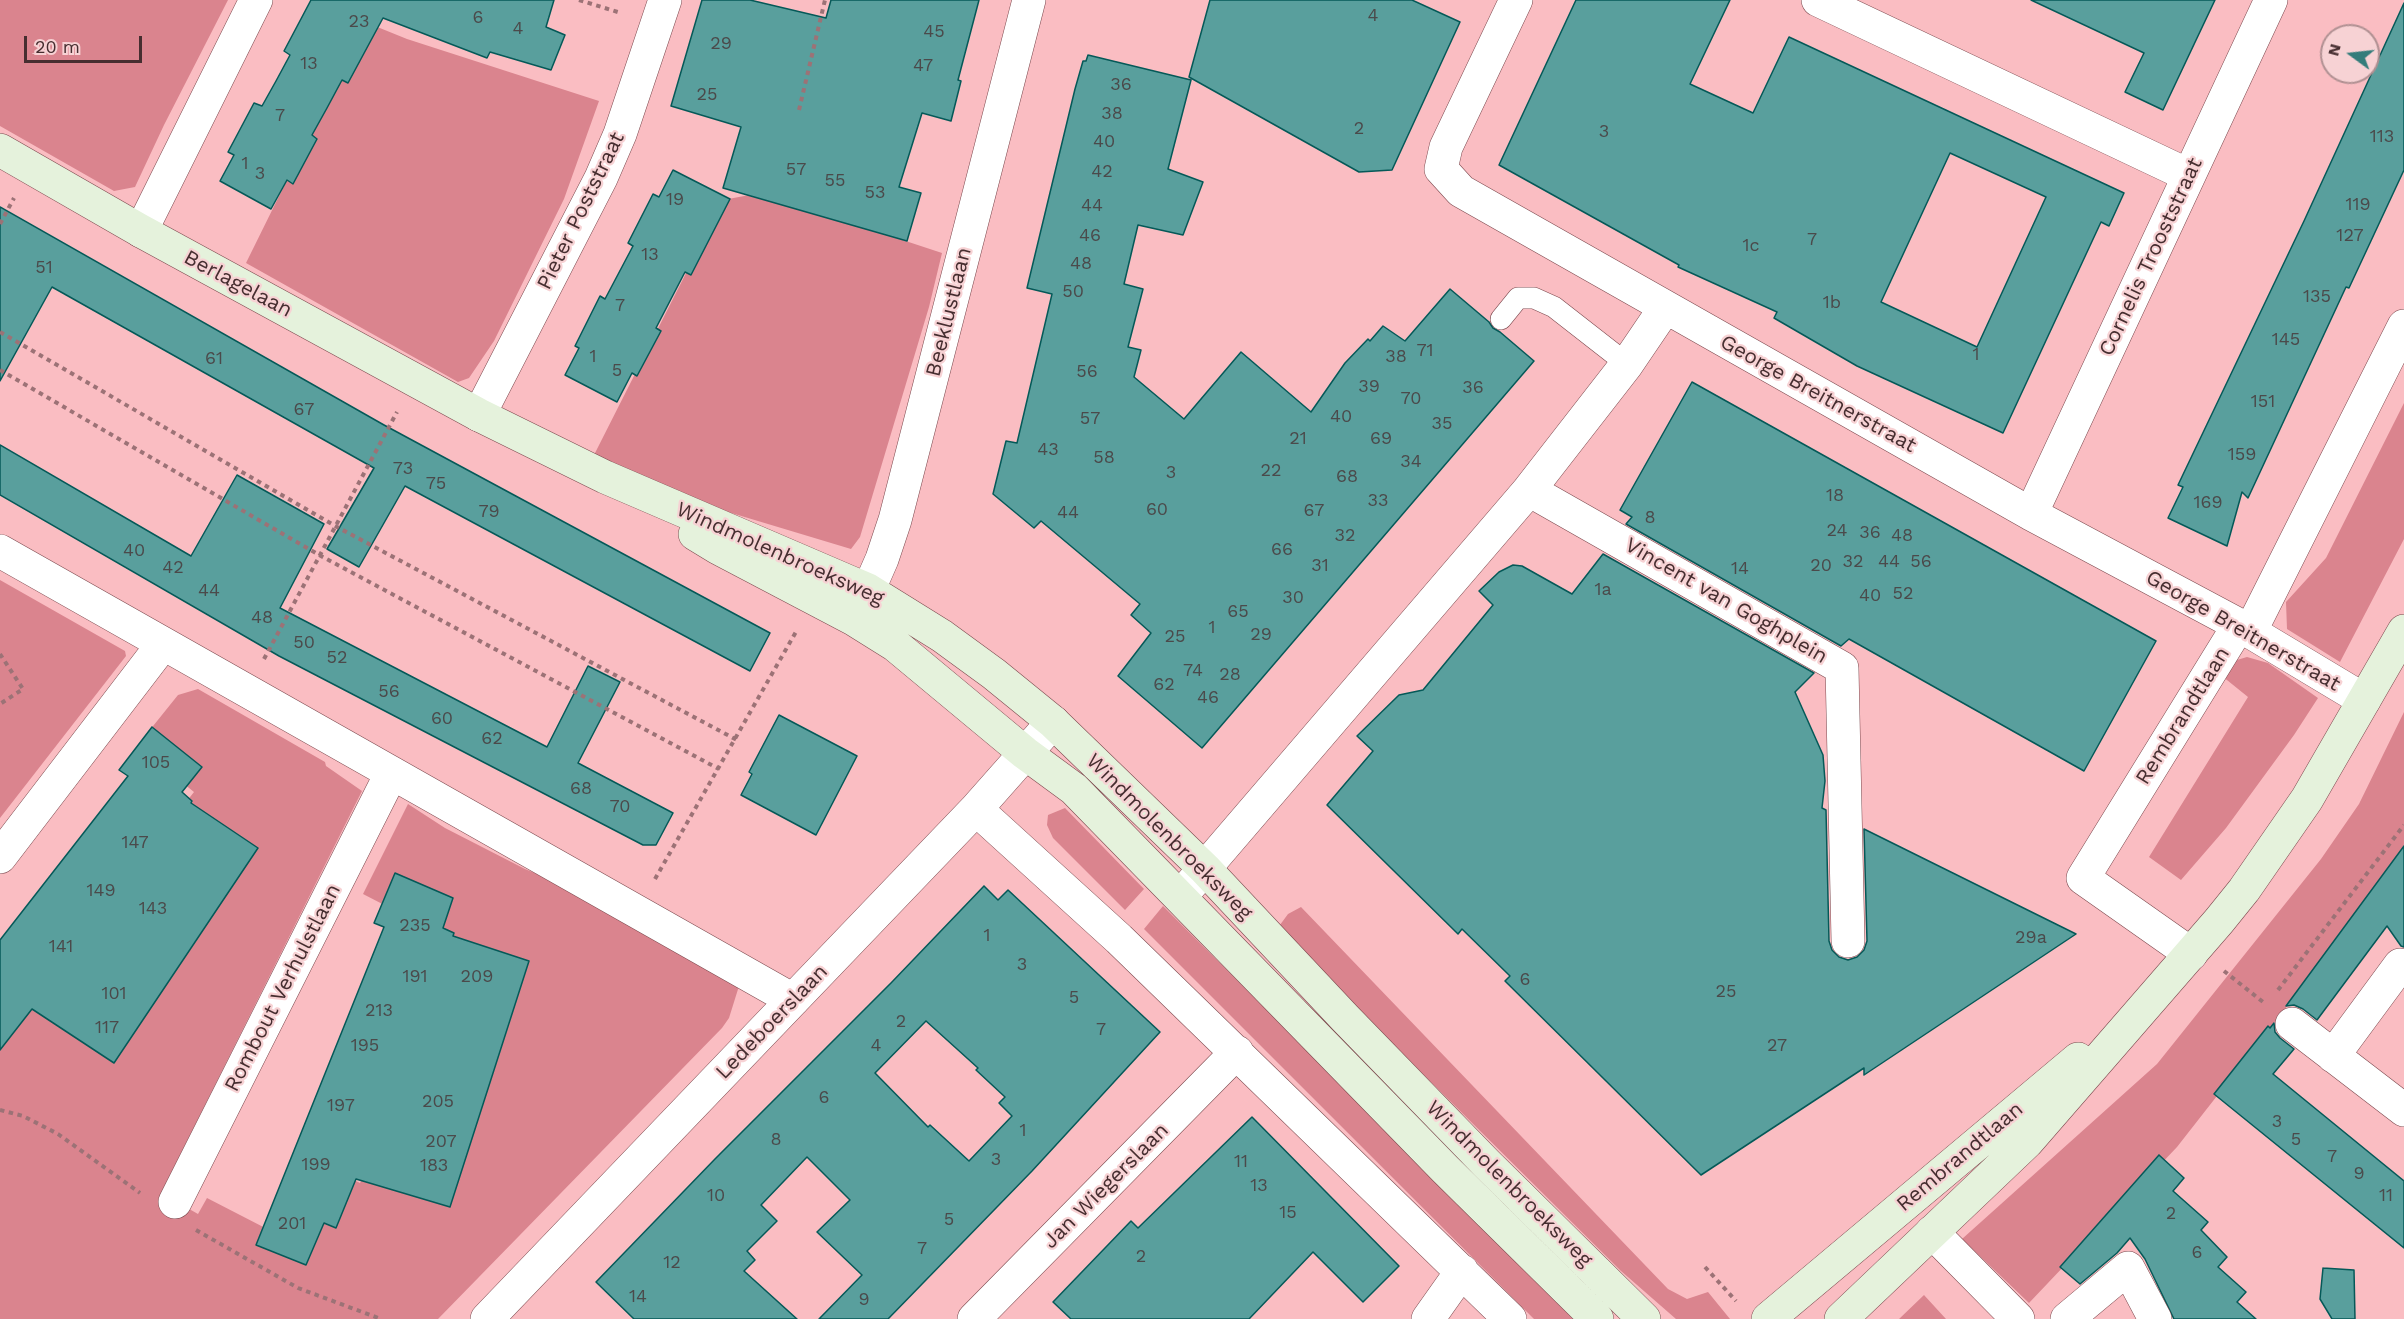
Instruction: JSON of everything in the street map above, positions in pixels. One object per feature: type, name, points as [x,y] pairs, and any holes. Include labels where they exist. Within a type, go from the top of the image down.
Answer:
[{"type":"street","points":[[141,231],[256,0]]},
{"type":"street","name":"Pieter Poststraat","points":[[478,415],[601,178],[620,134],[665,0]]},
{"type":"street","name":"Beeklustlaan","points":[[855,620],[882,559],[912,457],[1029,0]]},
{"type":"street","name":"George Breitnerstraat","points":[[1516,0],[1446,147],[1441,169],[1461,191],[2031,514],[2244,629],[2364,700]]},
{"type":"street","points":[[1818,0],[2188,175]]},
{"type":"street","name":"Cornelis Trooststraat","points":[[2031,514],[2271,0]]},
{"type":"street","name":"Berlagelaan","points":[[0,150],[141,231],[478,415]]},
{"type":"street","points":[[1180,897],[1529,490],[1627,364],[1665,308]]},
{"type":"street","name":"Rembrandtlaan","points":[[2191,954],[2083,878],[2244,629],[2404,326]]},
{"type":"street","name":"Windmolenbroeksweg","points":[[478,415],[605,477],[868,590],[942,636],[994,674],[1053,722],[1205,869],[1486,1163],[1644,1319]]},
{"type":"street","name":"Windmolenbroeksweg","points":[[605,477],[718,548],[855,620],[904,652],[1025,753],[1074,789],[1445,1169],[1596,1319]]},
{"type":"street","name":"Vincent van Goghplein","points":[[1529,490],[1842,668],[1848,941]]},
{"type":"street","points":[[0,551],[793,1000]]},
{"type":"street","name":"Rembrandtlaan","points":[[1841,1319],[2027,1142],[2244,890],[2307,799],[2404,632]]},
{"type":"street","points":[[0,857],[163,644]]},
{"type":"street","name":"Ledeboerslaan","points":[[488,1319],[976,809],[1053,722]]},
{"type":"street","name":"Rombout Verhulstlaan","points":[[175,1202],[391,774]]},
{"type":"street","points":[[976,809],[1119,939],[1510,1319]]},
{"type":"street","points":[[2333,1056],[2400,965],[2404,971]]},
{"type":"street","name":"Rembrandtlaan","points":[[1768,1319],[2153,996]]},
{"type":"street","points":[[2292,1024],[2404,1110]]},
{"type":"street","name":"Jan Wiegerslaan","points":[[974,1319],[1237,1052]]},
{"type":"street","points":[[1932,1232],[2018,1319]]},
{"type":"street","points":[[2067,1319],[2128,1268],[2155,1319]]},
{"type":"street","points":[[1428,1319],[1462,1271]]},
{"type":"lane","points":[[1501,319],[1518,298],[1534,298],[1554,307],[1627,364]]},
{"type":"path","points":[[799,110],[825,0]]},
{"type":"path","points":[[0,332],[336,527],[737,740]]},
{"type":"path","points":[[0,370],[321,556],[719,769]]},
{"type":"path","points":[[246,692],[414,379]]},
{"type":"path","points":[[637,911],[737,740],[814,600]]},
{"type":"path","points":[[0,654],[23,689],[0,704]]},
{"type":"path","points":[[2267,1005],[2404,825]]},
{"type":"path","points":[[2229,963],[2223,970],[2292,1024]]},
{"type":"path","points":[[1705,1267],[1737,1302]]},
{"type":"shaded area","points":[[0,0],[228,0],[135,187],[114,191],[0,126]]},
{"type":"shaded area","points":[[365,22],[407,39],[599,101],[564,199],[494,341],[469,378],[458,382],[246,263]]},
{"type":"shaded area","points":[[760,193],[942,253],[929,307],[860,537],[851,549],[665,493],[594,455],[723,200]]},
{"type":"shaded area","points":[[2404,403],[2404,539],[2340,662],[2287,629],[2286,602],[2326,558]]},
{"type":"shaded area","points":[[0,580],[125,651],[126,656],[0,818]]},
{"type":"shaded area","points":[[2247,657],[2268,663],[2318,698],[2226,828],[2181,880],[2149,857],[2248,697],[2222,676],[2230,662]]},
{"type":"shaded area","points":[[198,689],[325,762],[326,766],[362,791],[161,1193],[198,1214],[207,1198],[273,1232],[311,1159],[360,1183],[468,971],[427,927],[363,894],[408,804],[445,828],[525,869],[564,885],[739,986],[729,1018],[722,1028],[438,1319],[0,1319],[0,1038],[194,792],[137,746],[178,695]]},
{"type":"shaded area","points":[[2404,712],[2404,857],[2177,1147],[2029,1303],[1962,1239],[2157,1064],[2321,859],[2359,804]]},
{"type":"shaded area","points":[[1065,808],[1144,889],[1125,910],[1053,838],[1047,825],[1048,815]]},
{"type":"shaded area","points":[[1163,906],[1574,1319],[1534,1319],[1144,929]]},
{"type":"shaded area","points":[[1301,907],[1668,1289],[1687,1299],[1708,1292],[1730,1319],[1676,1319],[1621,1271],[1277,929],[1288,914]]},
{"type":"shaded area","points":[[1924,1295],[1946,1319],[1899,1319]]},
{"type":"building","points":[[311,0],[554,0],[546,27],[565,35],[551,70],[490,52],[487,58],[383,18],[348,83],[342,80],[312,135],[317,139],[293,184],[287,180],[271,209],[220,181],[234,155],[228,152],[254,103],[262,106],[290,55],[284,51]]},
{"type":"building","points":[[702,0],[750,0],[826,18],[831,0],[979,0],[958,80],[961,81],[951,121],[922,113],[899,187],[921,193],[907,241],[723,188],[741,127],[671,106]]},
{"type":"building","points":[[1210,0],[1412,0],[1460,22],[1392,170],[1359,172],[1189,77]]},
{"type":"building","points":[[1576,0],[1730,0],[1690,84],[1753,113],[1789,37],[2124,193],[2109,226],[2101,222],[2003,433],[1857,366],[1774,318],[1777,312],[1678,267],[1679,265],[1499,165]],"holes":[[[1950,153],[2046,197],[1977,347],[1881,302]]]},
{"type":"building","points":[[2031,0],[2215,0],[2163,110],[2125,92],[2144,53]]},
{"type":"building","points":[[2404,3],[2404,170],[2349,288],[2346,287],[2248,498],[2242,492],[2227,546],[2168,518],[2183,487],[2178,485],[2367,84],[2380,84],[2380,55]]},
{"type":"building","points":[[1088,55],[1191,80],[1168,169],[1203,182],[1183,235],[1138,225],[1124,284],[1143,289],[1128,347],[1141,350],[1134,377],[1184,419],[1241,352],[1311,412],[1345,363],[1368,339],[1370,341],[1383,326],[1405,341],[1450,289],[1534,361],[1202,748],[1118,676],[1151,633],[1131,615],[1140,604],[1041,521],[1034,528],[993,494],[1006,441],[1017,443],[1052,294],[1027,288],[1075,89],[1083,61],[1086,61]]},
{"type":"building","points":[[673,170],[730,199],[691,275],[685,272],[656,328],[661,331],[637,376],[632,373],[617,402],[565,375],[579,348],[575,346],[600,296],[605,299],[633,246],[628,243],[653,194],[659,197]]},
{"type":"building","points":[[0,207],[384,425],[770,633],[750,671],[405,486],[359,567],[327,549],[374,468],[52,287],[0,381]]},
{"type":"building","points":[[1692,382],[2156,641],[2084,771],[1849,639],[1841,646],[1626,524],[1632,517],[1620,510]]},
{"type":"building","points":[[0,445],[191,556],[237,475],[324,524],[280,608],[547,747],[588,666],[620,682],[578,763],[673,813],[656,845],[643,845],[279,656],[0,495]]},
{"type":"building","points":[[1603,554],[1814,673],[1795,692],[1823,755],[1825,781],[1822,808],[1826,810],[1829,941],[1832,950],[1839,957],[1848,960],[1857,957],[1864,950],[1867,941],[1864,829],[2076,934],[1864,1075],[1864,1068],[1701,1175],[1505,981],[1510,976],[1462,929],[1458,934],[1327,805],[1373,751],[1357,736],[1399,695],[1423,690],[1493,605],[1479,591],[1499,572],[1513,565],[1522,566],[1572,594]]},
{"type":"building","points":[[779,715],[857,756],[816,835],[741,795],[752,774],[749,772]]},
{"type":"building","points":[[152,727],[202,767],[182,792],[192,801],[191,803],[258,848],[114,1063],[32,1009],[0,1050],[0,940],[128,776],[119,770]]},
{"type":"building","points":[[2404,846],[2404,947],[2387,926],[2317,1020],[2303,1009],[2294,1005],[2286,1006]]},
{"type":"building","points":[[395,873],[453,898],[443,928],[454,933],[453,936],[529,961],[450,1207],[356,1179],[336,1228],[324,1223],[306,1265],[256,1245],[384,927],[374,923]]},
{"type":"building","points":[[984,886],[998,900],[1008,890],[1160,1032],[1032,1171],[888,1319],[819,1319],[862,1275],[817,1232],[850,1200],[807,1157],[761,1205],[777,1221],[747,1251],[755,1260],[744,1271],[797,1319],[634,1319],[596,1282]],"holes":[[[926,1021],[978,1068],[976,1070],[1005,1097],[999,1103],[1012,1116],[969,1161],[930,1125],[928,1127],[875,1073]]]},
{"type":"building","points":[[2274,1023],[2275,1032],[2294,1049],[2273,1074],[2404,1181],[2404,1248],[2214,1094],[2268,1026],[2270,1028]]},
{"type":"building","points":[[1252,1117],[1399,1266],[1363,1302],[1313,1252],[1249,1319],[1071,1319],[1053,1302],[1131,1221],[1138,1228]]},
{"type":"building","points":[[2159,1155],[2184,1178],[2173,1191],[2208,1222],[2201,1230],[2227,1257],[2218,1267],[2246,1292],[2237,1302],[2256,1319],[2174,1319],[2145,1259],[2130,1238],[2117,1253],[2080,1284],[2060,1267]]},
{"type":"building","points":[[2323,1268],[2354,1270],[2355,1319],[2332,1319],[2320,1299]]}]
